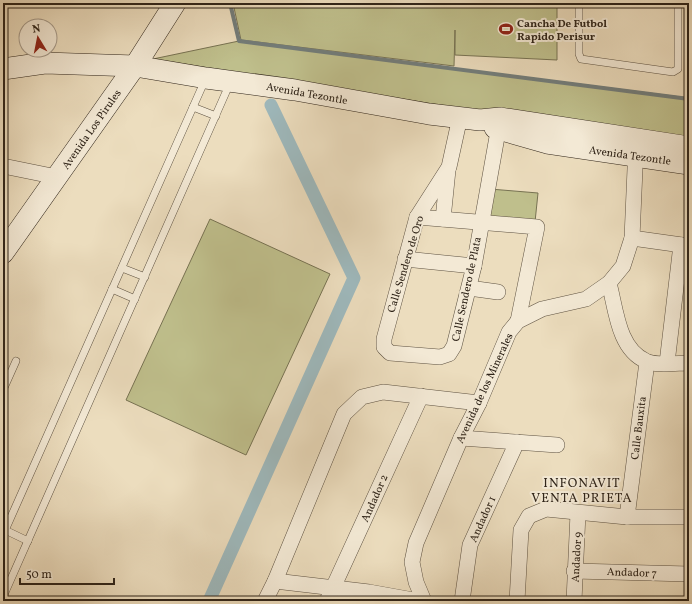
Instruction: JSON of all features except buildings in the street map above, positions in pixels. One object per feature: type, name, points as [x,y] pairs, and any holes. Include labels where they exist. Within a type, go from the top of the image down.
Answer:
[{"type":"street","name":"Avenida Los Pirules","points":[[3,253],[135,66],[175,3]]},
{"type":"street","points":[[3,58],[45,63]]},
{"type":"street","name":"Avenida Tezontle","points":[[3,69],[45,63],[135,66],[429,114],[484,121],[547,143],[636,148],[689,147]]},
{"type":"street","name":"Calle Sendero de Oro","points":[[448,354],[440,357],[390,353],[384,347],[384,339],[405,259],[418,217],[449,167],[484,121]]},
{"type":"street","name":"Calle Sendero de Plata","points":[[448,354],[454,346],[474,266],[480,222],[484,121]]},
{"type":"street","name":"Avenida Tezontle","points":[[636,148],[689,164]]},
{"type":"street","name":"Avenida de los Minerales","points":[[424,601],[416,582],[412,562],[416,543],[460,438],[479,403],[508,332],[518,321],[542,309],[586,299],[609,284],[622,266],[632,238],[636,148]]},
{"type":"street","points":[[3,166],[57,178]]},
{"type":"street","points":[[443,219],[449,167]]},
{"type":"street","points":[[418,217],[537,228],[518,321]]},
{"type":"street","points":[[632,238],[685,246],[667,363]]},
{"type":"street","points":[[405,259],[474,266]]},
{"type":"street","points":[[609,284],[624,340],[632,353],[647,362],[689,364]]},
{"type":"street","points":[[469,288],[498,292]]},
{"type":"street","name":"Calle Bauxita","points":[[627,517],[647,362]]},
{"type":"street","points":[[265,601],[344,414],[362,397],[383,392],[479,403]]},
{"type":"street","name":"Andador 2","points":[[330,595],[421,396]]},
{"type":"street","points":[[460,438],[557,445]]},
{"type":"street","name":"Andador 1","points":[[462,601],[470,545],[517,442]]},
{"type":"street","points":[[517,601],[521,530],[529,516],[546,509],[627,517],[689,517]]},
{"type":"street","name":"Andador 9","points":[[574,601],[574,570],[578,513]]},
{"type":"street","name":"Andador 7","points":[[574,570],[689,574]]},
{"type":"street","points":[[275,580],[330,595],[367,596],[419,601]]},
{"type":"lane","points":[[579,3],[579,54],[581,59],[673,72],[678,69],[678,3]]},
{"type":"lane","points":[[28,541],[4,533],[206,78]]},
{"type":"lane","points":[[3,597],[216,116],[230,81]]},
{"type":"lane","points":[[193,107],[216,116]]},
{"type":"lane","points":[[122,268],[145,277]]},
{"type":"lane","points":[[112,290],[135,299]]},
{"type":"lane","points":[[3,390],[16,361]]},
{"type":"green space","points":[[233,3],[557,3],[557,60],[455,55],[455,30],[454,66],[241,40]]},
{"type":"green space","points":[[239,41],[689,98],[689,145],[153,59]]},
{"type":"green space","points":[[490,189],[538,193],[535,222],[488,218]]},
{"type":"green space","points":[[210,219],[330,274],[246,455],[126,400]]},
{"type":"waterway","points":[[230,3],[239,41],[689,99]]},
{"type":"waterway","points":[[209,601],[354,278],[271,105]]},
{"type":"place","name":"Cancha De Futbol Rapido Perisur","points":[[506,29]]},
{"type":"district","name":"INFONAVIT VENTA PRIETA","points":[[582,490]]}]
